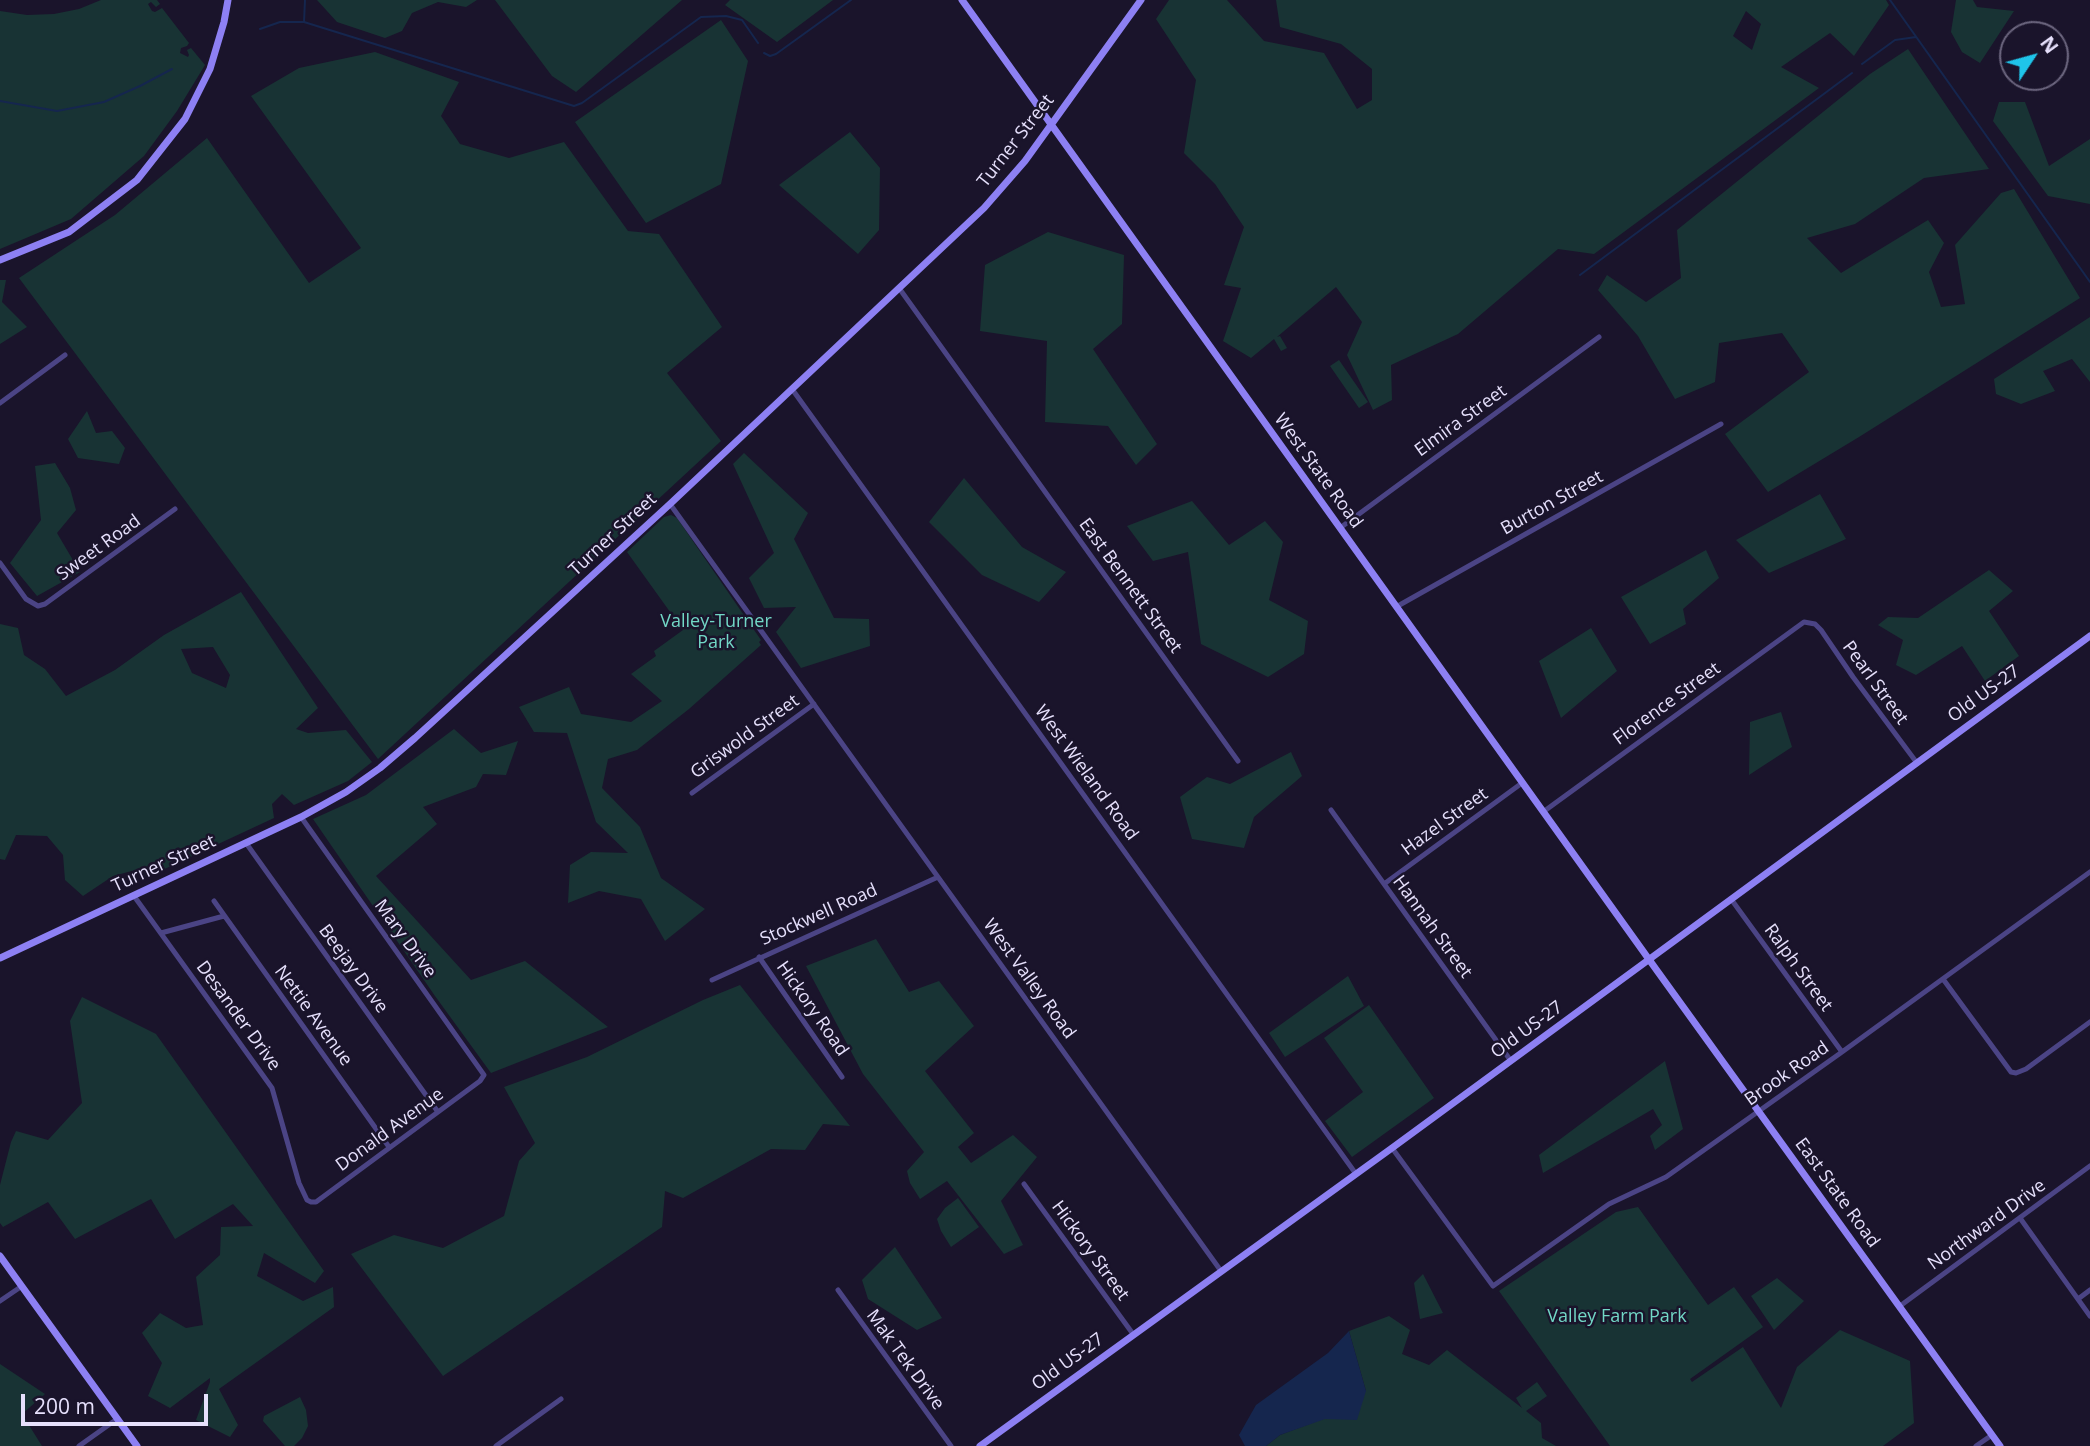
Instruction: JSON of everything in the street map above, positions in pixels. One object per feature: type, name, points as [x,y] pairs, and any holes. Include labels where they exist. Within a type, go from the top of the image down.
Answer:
[{"type":"street","points":[[0,260],[69,232],[137,180],[184,119],[210,69],[228,0]]},
{"type":"street","name":"West State Road","points":[[962,0],[1649,959]]},
{"type":"street","name":"Turner Street","points":[[0,958],[301,817],[346,792],[380,768],[670,504],[984,208],[1025,161],[1141,0]]},
{"type":"street","name":"East Bennett Street","points":[[899,288],[1238,761]]},
{"type":"street","name":"Elmira Street","points":[[1340,528],[1599,337]]},
{"type":"street","points":[[0,402],[65,355]]},
{"type":"street","name":"West Wieland Road","points":[[792,389],[1356,1174]]},
{"type":"street","name":"Burton Street","points":[[1396,607],[1721,424]]},
{"type":"street","name":"West Valley Road","points":[[670,504],[1221,1271]]},
{"type":"street","name":"Sweet Road","points":[[0,563],[26,599],[38,606],[51,601],[175,509]]},
{"type":"street","name":"Pearl Street","points":[[1809,622],[1821,630],[1917,763]]},
{"type":"street","name":"Florence Street","points":[[1543,812],[1800,624],[1809,622]]},
{"type":"street","name":"Old US-27","points":[[980,1446],[1392,1148],[2090,636]]},
{"type":"street","name":"Griswold Street","points":[[692,793],[814,704]]},
{"type":"street","name":"Hazel Street","points":[[1384,884],[1522,783]]},
{"type":"street","name":"Hannah Street","points":[[1331,810],[1511,1061]]},
{"type":"street","name":"Mary Drive","points":[[301,817],[482,1071],[483,1078]]},
{"type":"street","name":"Beejay Drive","points":[[246,843],[438,1112]]},
{"type":"street","name":"Brook Road","points":[[1392,1148],[1493,1286],[1609,1204],[1666,1177],[2090,872]]},
{"type":"street","name":"Stockwell Road","points":[[712,980],[938,877]]},
{"type":"street","name":"Desander Drive","points":[[134,896],[272,1088],[302,1192],[311,1202]]},
{"type":"street","name":"Ralph Street","points":[[1731,899],[1842,1052]]},
{"type":"street","name":"Nettie Avenue","points":[[214,901],[389,1147]]},
{"type":"street","points":[[161,933],[224,916]]},
{"type":"street","name":"Hickory Road","points":[[759,957],[842,1077]]},
{"type":"street","name":"East State Road","points":[[1649,959],[2000,1446]]},
{"type":"street","points":[[1943,979],[2011,1072],[2026,1069],[2090,1022]]},
{"type":"street","name":"Donald Avenue","points":[[311,1202],[316,1202],[483,1078]]},
{"type":"street","name":"Northward Drive","points":[[1900,1306],[2090,1166]]},
{"type":"street","name":"Hickory Street","points":[[1024,1184],[1133,1334]]},
{"type":"street","points":[[2020,1218],[2090,1316]]},
{"type":"street","points":[[0,1256],[137,1446]]},
{"type":"street","points":[[0,1301],[22,1286]]},
{"type":"street","name":"Mak Tek Drive","points":[[838,1290],[951,1446]]},
{"type":"street","points":[[2078,1299],[2090,1290]]},
{"type":"street","points":[[496,1446],[561,1399]]},
{"type":"street","points":[[79,1446],[117,1419]]},
{"type":"street","points":[[1976,1446],[1992,1435]]},
{"type":"green space","points":[[101,0],[157,0],[160,4],[156,7],[151,2],[148,4],[152,11],[162,8],[189,43],[181,48],[180,53],[188,57],[187,50],[191,48],[205,65],[177,111],[144,156],[71,219],[0,249],[0,11],[27,15],[54,14],[79,9]]},
{"type":"green space","points":[[317,0],[477,0],[466,7],[438,2],[412,13],[402,31],[385,38],[337,22]]},
{"type":"green space","points":[[495,0],[682,0],[576,92],[552,76]]},
{"type":"green space","points":[[730,0],[833,0],[777,42],[725,5]]},
{"type":"green space","points":[[1169,0],[1227,0],[1264,41],[1324,53],[1357,109],[1372,100],[1372,69],[1341,44],[1280,27],[1276,0],[1886,0],[1889,5],[1854,56],[1830,33],[1781,67],[1819,88],[1594,254],[1558,249],[1458,334],[1391,365],[1392,400],[1373,410],[1347,355],[1362,322],[1336,287],[1277,337],[1280,336],[1287,348],[1281,351],[1274,339],[1251,358],[1223,341],[1241,288],[1224,285],[1244,227],[1215,184],[1184,153],[1196,80],[1156,19]],"holes":[[[1746,11],[1761,24],[1752,50],[1733,36]]]},
{"type":"green space","points":[[1956,0],[1973,0],[1977,7],[2014,11],[2007,21],[1999,21],[1999,34],[1980,63],[1962,52],[1951,32]]},
{"type":"green space","points":[[721,20],[748,61],[721,184],[646,223],[575,122]]},
{"type":"green space","points":[[1908,49],[1989,169],[1924,178],[1855,224],[1807,238],[1841,273],[1928,220],[1944,243],[1929,272],[1941,307],[1965,304],[1955,245],[2001,193],[2014,189],[2080,298],[1768,492],[1725,434],[1809,372],[1782,333],[1719,343],[1715,382],[1675,399],[1638,336],[1598,290],[1607,275],[1646,302],[1681,278],[1677,230],[1870,74]]},
{"type":"green space","points":[[375,52],[459,82],[441,116],[460,144],[509,158],[564,142],[628,231],[659,234],[722,327],[667,373],[721,441],[378,759],[19,278],[115,215],[207,138],[309,283],[361,248],[251,96],[299,68]]},
{"type":"green space","points":[[1999,102],[2025,102],[2049,166],[2090,139],[2090,204],[2048,196],[1993,121]]},
{"type":"green space","points":[[850,132],[880,168],[879,230],[858,254],[779,185]]},
{"type":"green space","points":[[1048,232],[1124,255],[1122,324],[1093,349],[1157,444],[1136,465],[1108,426],[1045,422],[1047,341],[980,331],[985,265]]},
{"type":"green space","points":[[0,280],[6,280],[2,302],[27,327],[0,344]]},
{"type":"green space","points":[[2090,317],[2090,382],[2072,359],[2043,371],[2055,391],[2021,404],[1996,394],[1994,379]]},
{"type":"green space","points":[[1339,360],[1368,402],[1359,408],[1330,366]]},
{"type":"green space","points":[[87,411],[96,433],[112,431],[125,448],[119,464],[78,458],[68,439]]},
{"type":"green space","points":[[744,453],[808,513],[794,539],[834,618],[869,619],[870,646],[801,668],[776,632],[796,607],[764,608],[749,578],[774,553],[733,464]]},
{"type":"green space","points":[[55,463],[70,488],[76,510],[57,533],[80,572],[37,596],[10,563],[41,520],[35,466]]},
{"type":"green space","points":[[964,478],[1022,547],[1066,572],[1039,602],[982,575],[929,522]]},
{"type":"green space","points":[[1820,494],[1846,539],[1769,573],[1736,540]]},
{"type":"green space","points":[[1192,501],[1229,545],[1265,521],[1283,542],[1269,600],[1308,621],[1304,654],[1268,677],[1201,644],[1188,552],[1153,561],[1127,526]]},
{"type":"green space","name":"Valley-Turner Park","points":[[671,515],[677,518],[761,640],[761,645],[689,709],[637,750],[608,759],[602,788],[640,827],[661,878],[705,909],[665,941],[641,899],[599,891],[568,903],[570,865],[591,852],[628,853],[596,822],[567,733],[534,732],[519,707],[569,687],[581,714],[631,722],[662,701],[631,674],[656,656],[654,651],[683,630],[627,552],[664,517]]},
{"type":"green space","points":[[1706,550],[1719,578],[1683,609],[1686,624],[1650,644],[1621,597]]},
{"type":"green space","points":[[1989,570],[2013,591],[1989,611],[2019,656],[1985,681],[1962,646],[1916,675],[1896,665],[1903,640],[1878,625],[1888,617],[1918,618]]},
{"type":"green space","points":[[241,592],[318,708],[296,729],[308,733],[346,730],[372,762],[348,781],[294,805],[282,794],[272,804],[274,818],[141,880],[143,868],[113,876],[83,896],[65,880],[63,855],[47,836],[16,835],[5,860],[0,859],[0,624],[18,628],[24,655],[45,669],[66,696],[115,670],[164,635]],"holes":[[[213,647],[230,675],[226,688],[192,673],[181,649]]]},
{"type":"green space","points":[[1591,628],[1617,671],[1561,718],[1539,661]]},
{"type":"green space","points":[[1781,712],[1792,747],[1749,775],[1750,722]]},
{"type":"green space","points":[[454,729],[481,753],[518,741],[506,775],[483,774],[476,787],[423,807],[437,824],[376,876],[471,980],[525,961],[608,1027],[491,1073],[313,819],[366,795]]},
{"type":"green space","points":[[1291,752],[1302,776],[1254,817],[1244,848],[1192,839],[1180,797],[1207,777],[1230,784]]},
{"type":"green space","points":[[876,939],[909,992],[939,981],[974,1026],[925,1071],[974,1133],[958,1147],[971,1163],[1013,1135],[1037,1157],[1001,1201],[1023,1245],[1004,1254],[947,1181],[920,1199],[910,1183],[907,1171],[924,1152],[863,1074],[806,966]]},
{"type":"green space","points":[[1348,976],[1364,1006],[1285,1057],[1269,1033]]},
{"type":"green space","points":[[740,985],[850,1126],[823,1124],[805,1150],[771,1149],[683,1198],[665,1191],[662,1227],[443,1376],[351,1254],[394,1235],[443,1248],[504,1216],[519,1161],[535,1143],[504,1087],[587,1057],[703,1000]]},
{"type":"green space","points":[[82,997],[156,1034],[324,1271],[315,1283],[264,1253],[257,1276],[303,1301],[333,1287],[334,1307],[219,1389],[238,1425],[230,1437],[196,1420],[210,1378],[170,1408],[148,1396],[162,1363],[142,1333],[160,1313],[186,1328],[203,1325],[196,1277],[220,1255],[221,1227],[253,1226],[233,1204],[175,1239],[151,1199],[75,1239],[48,1202],[3,1227],[0,1223],[0,1185],[16,1131],[48,1140],[82,1103],[70,1021]]},
{"type":"green space","points":[[1369,1005],[1434,1098],[1352,1157],[1325,1121],[1363,1092],[1324,1038]]},
{"type":"green space","points":[[1665,1061],[1683,1129],[1655,1150],[1650,1136],[1662,1125],[1653,1109],[1543,1173],[1539,1155]]},
{"type":"green space","points":[[958,1198],[979,1227],[951,1247],[937,1219],[945,1208]]},
{"type":"green space","name":"Valley Farm Park","points":[[1638,1207],[1708,1305],[1734,1287],[1763,1327],[1690,1379],[1692,1382],[1743,1347],[1781,1408],[1797,1367],[1840,1330],[1910,1361],[1914,1423],[1883,1446],[1610,1446],[1499,1291],[1616,1212]]},
{"type":"green space","points":[[895,1247],[942,1318],[917,1330],[868,1299],[862,1280]]},
{"type":"green space","points":[[1423,1274],[1443,1313],[1420,1319],[1414,1283]]},
{"type":"green space","points":[[1777,1278],[1804,1301],[1774,1330],[1751,1296]]},
{"type":"green space","points":[[1389,1316],[1410,1330],[1402,1354],[1429,1365],[1447,1350],[1522,1408],[1516,1398],[1537,1382],[1547,1396],[1526,1411],[1541,1423],[1542,1438],[1556,1446],[1266,1446],[1280,1435],[1325,1418],[1366,1391],[1349,1331]]},
{"type":"green space","points":[[0,1364],[45,1394],[22,1414],[42,1446],[0,1446]]},
{"type":"green space","points":[[300,1397],[306,1410],[308,1426],[294,1446],[285,1446],[263,1421],[264,1416]]},
{"type":"water","points":[[1349,1331],[1366,1391],[1357,1420],[1325,1419],[1280,1435],[1266,1446],[1245,1446],[1239,1435],[1256,1405],[1328,1353]]},
{"type":"waterway","points":[[304,22],[305,0]]},
{"type":"waterway","points":[[764,53],[770,56],[776,54],[851,0]]},
{"type":"waterway","points":[[1890,0],[2090,282]]},
{"type":"waterway","points":[[260,29],[280,22],[304,22],[574,106],[582,103],[701,17],[726,16],[742,20],[758,43]]},
{"type":"waterway","points":[[1862,64],[1895,40],[1916,37]]},
{"type":"waterway","points":[[0,101],[57,111],[104,102],[172,69]]},
{"type":"waterway","points":[[1580,275],[1852,73]]}]
